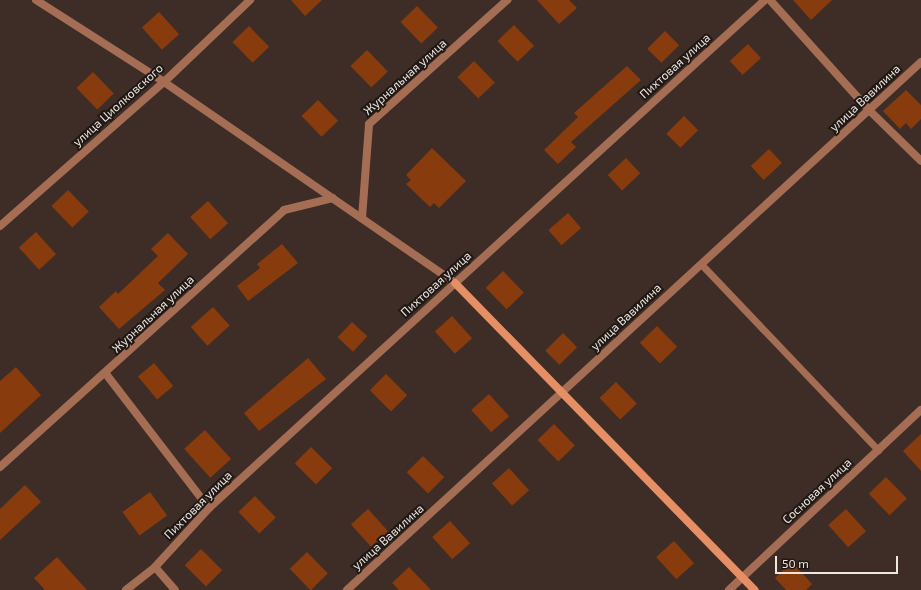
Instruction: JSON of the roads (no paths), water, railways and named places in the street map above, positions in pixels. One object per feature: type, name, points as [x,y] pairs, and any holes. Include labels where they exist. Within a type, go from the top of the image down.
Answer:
[{"type":"street","points":[[36,0],[164,82],[455,283],[755,590]]},
{"type":"street","name":"улица Циолковского","points":[[0,226],[164,82],[250,0]]},
{"type":"street","name":"Журнальная улица","points":[[362,218],[369,124],[507,0]]},
{"type":"street","name":"Пихтовая улица","points":[[126,590],[154,567],[209,508],[765,0]]},
{"type":"street","points":[[770,0],[870,111],[921,161]]},
{"type":"street","name":"улица Вавилина","points":[[347,590],[563,393],[701,264],[870,111],[921,62]]},
{"type":"street","name":"Журнальная улица","points":[[0,467],[106,374],[284,210],[333,198]]},
{"type":"street","points":[[106,374],[209,508]]},
{"type":"street","name":"Сосновая улица","points":[[729,590],[921,410]]},
{"type":"street","points":[[154,567],[175,590]]},
{"type":"lane","points":[[701,264],[878,450]]}]
